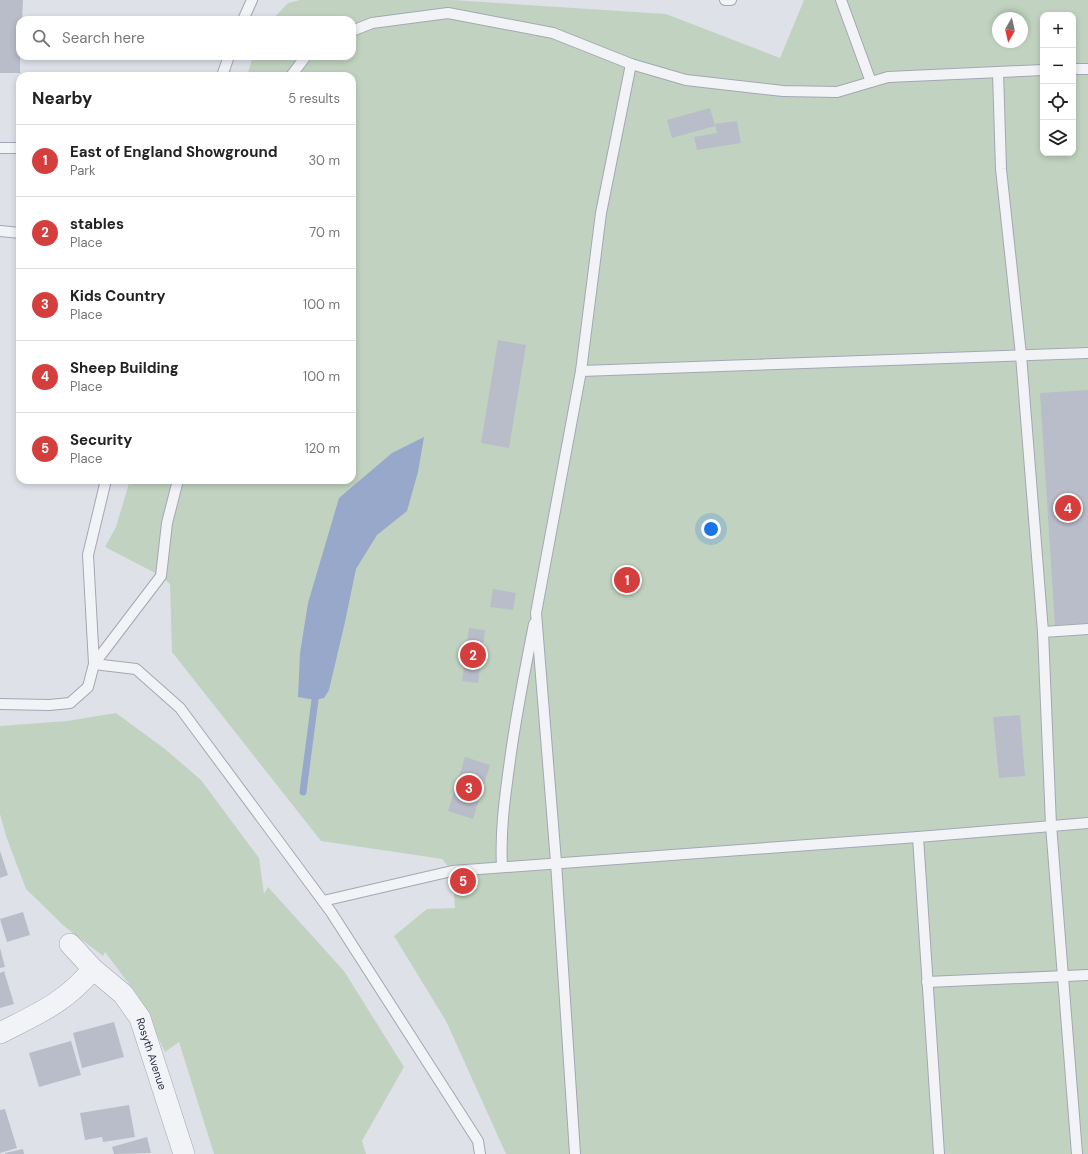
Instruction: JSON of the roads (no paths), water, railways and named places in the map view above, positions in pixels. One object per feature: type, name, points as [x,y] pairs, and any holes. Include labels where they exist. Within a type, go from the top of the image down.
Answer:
[{"type":"street","name":"Rosyth Avenue","points":[[70,944],[93,969],[123,994],[140,1018],[184,1154]]},
{"type":"street","points":[[0,1033],[57,1004],[80,984],[93,969]]},
{"type":"lane","points":[[245,16],[252,0]]},
{"type":"lane","points":[[725,0],[731,0]]},
{"type":"lane","points":[[840,0],[871,82]]},
{"type":"lane","points":[[356,29],[372,23],[448,13],[553,33],[631,64],[686,80],[783,91],[837,92],[888,77],[1040,70]]},
{"type":"lane","points":[[223,72],[228,60]]},
{"type":"lane","points":[[294,72],[303,60]]},
{"type":"lane","points":[[502,867],[500,838],[505,790],[518,704],[581,371],[601,212],[631,64]]},
{"type":"lane","points":[[1076,69],[1088,68]]},
{"type":"lane","points":[[998,72],[1001,169],[1020,355],[1043,632],[1051,824],[1077,1154]]},
{"type":"lane","points":[[0,148],[16,148]]},
{"type":"lane","points":[[0,231],[16,233]]},
{"type":"lane","points":[[581,371],[1088,353]]},
{"type":"lane","points":[[0,704],[49,705],[70,703],[88,688],[94,664],[88,555],[105,484]]},
{"type":"lane","points":[[94,664],[161,576],[167,523],[177,484]]},
{"type":"lane","points":[[536,613],[556,862],[575,1154]]},
{"type":"lane","points":[[1043,632],[1088,629]]},
{"type":"lane","points":[[94,664],[136,669],[180,708],[323,901],[478,1141],[480,1154]]},
{"type":"lane","points":[[323,901],[452,871],[556,862],[918,837],[1051,824],[1088,823]]},
{"type":"lane","points":[[918,837],[939,1154]]},
{"type":"lane","points":[[927,982],[1088,975]]},
{"type":"water","points":[[424,437],[418,472],[407,511],[377,535],[356,569],[329,690],[324,698],[315,700],[298,697],[300,653],[308,603],[339,498],[392,453]]},
{"type":"waterway","points":[[303,792],[316,692]]},
{"type":"place","name":"Sheep Building","points":[[1068,508]]},
{"type":"place","name":"East of England Showground","points":[[627,580]]},
{"type":"place","name":"stables","points":[[473,655]]},
{"type":"place","name":"Kids Country","points":[[469,788]]},
{"type":"place","name":"Security","points":[[463,881]]}]
